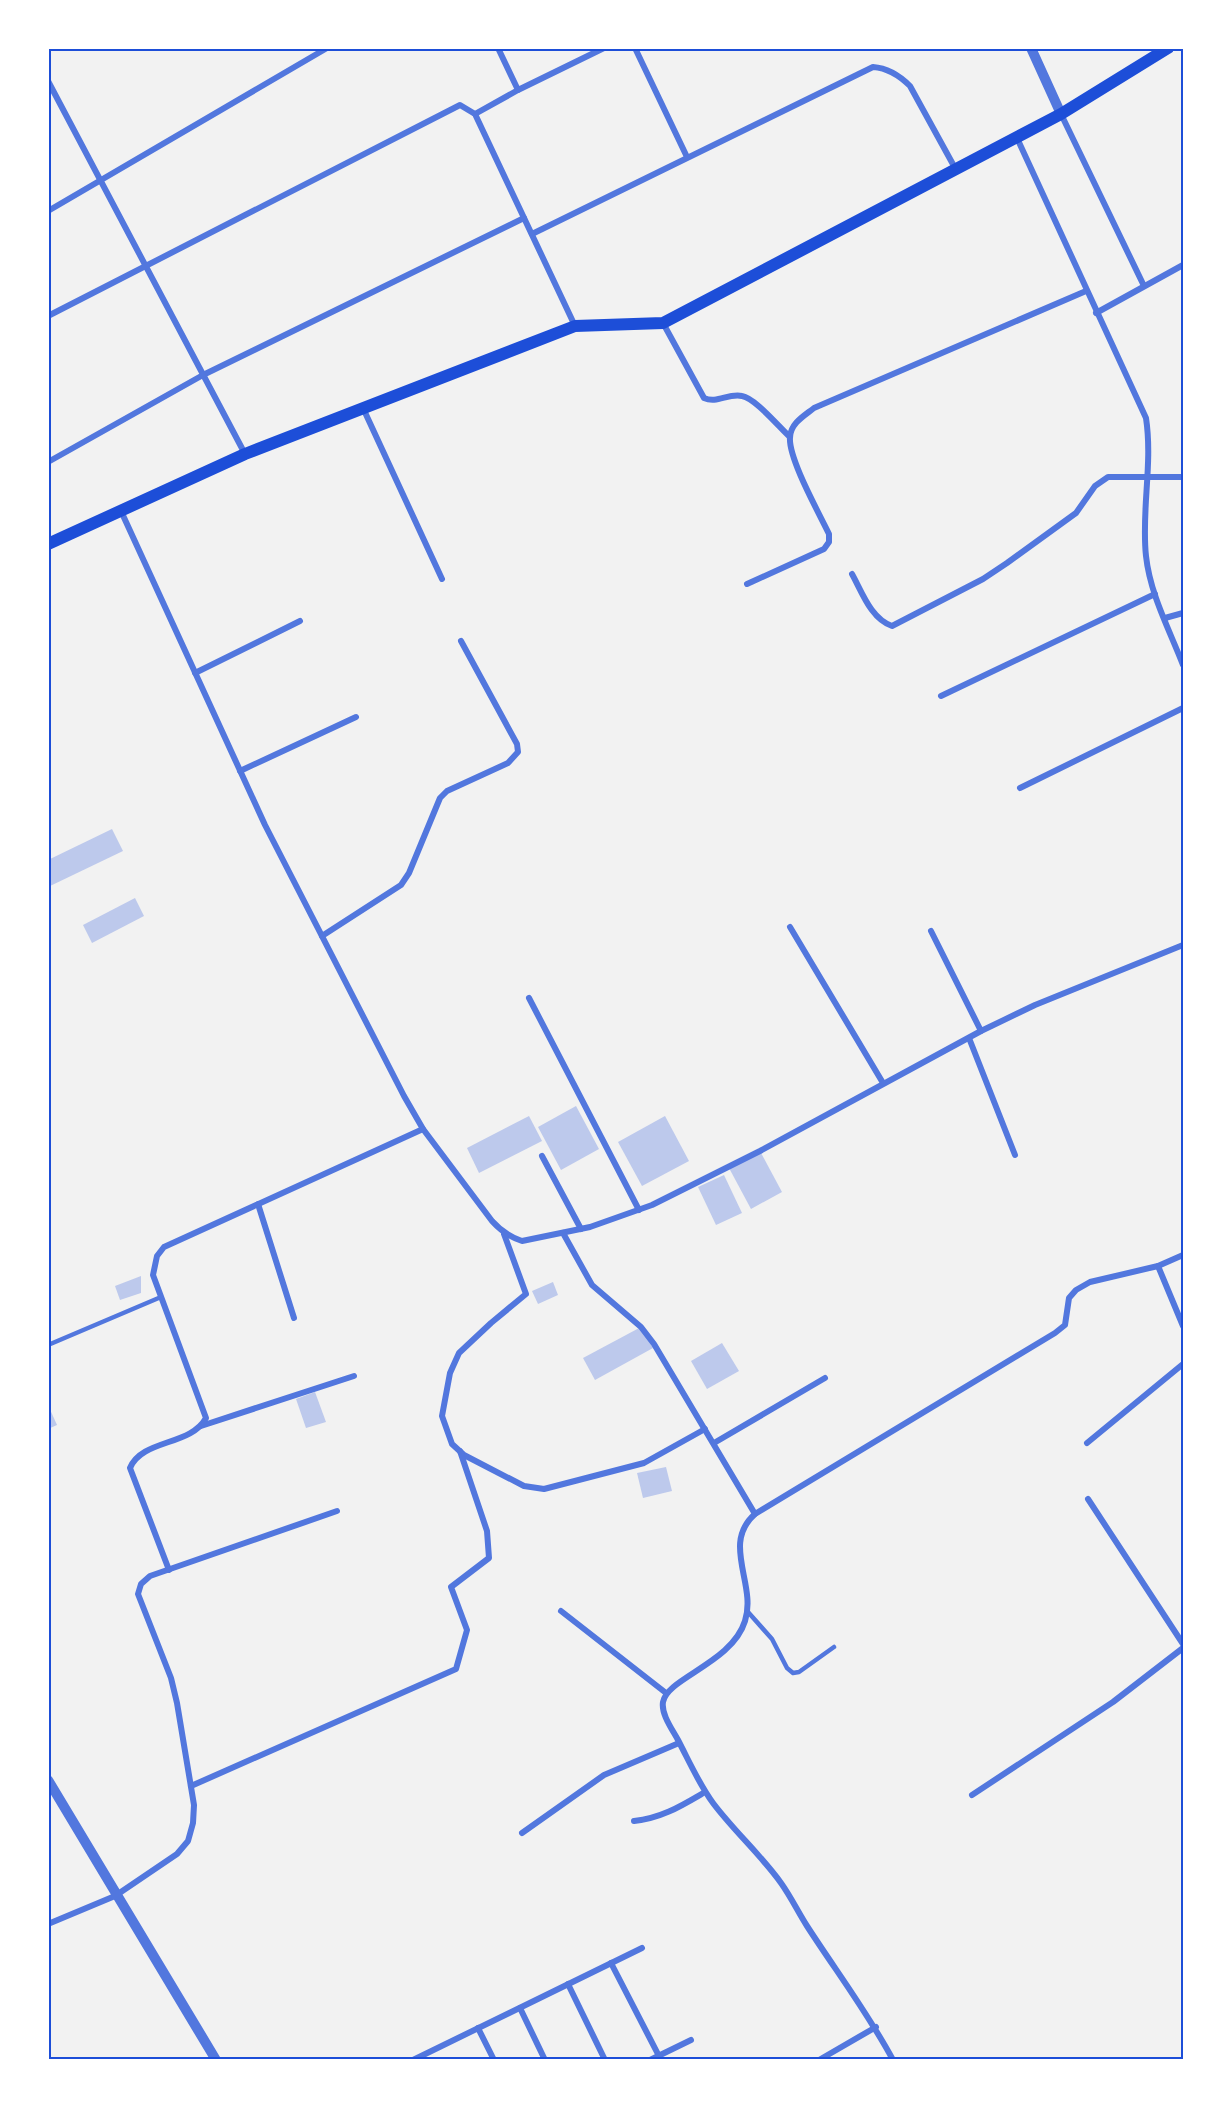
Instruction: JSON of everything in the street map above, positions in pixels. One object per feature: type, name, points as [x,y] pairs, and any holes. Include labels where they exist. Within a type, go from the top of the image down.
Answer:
[{"type":"main road","points":[[48,544],[245,454],[575,326],[663,323],[955,168],[1017,138],[1061,114],[1168,48]]},
{"type":"street","points":[[48,211],[327,48]]},
{"type":"street","points":[[498,48],[518,90]]},
{"type":"street","points":[[476,114],[518,90],[604,48]]},
{"type":"street","points":[[635,48],[687,157]]},
{"type":"street","points":[[1031,48],[1144,286]]},
{"type":"street","points":[[531,234],[873,67],[881,68],[902,78],[910,86],[955,168]]},
{"type":"street","points":[[48,81],[245,454]]},
{"type":"street","points":[[48,316],[145,264],[460,105],[476,114],[575,326]]},
{"type":"street","points":[[1017,138],[1096,314],[1146,418],[1149,441],[1146,557],[1155,594],[1183,665]]},
{"type":"street","points":[[48,462],[203,375],[524,218]]},
{"type":"street","points":[[1096,314],[1183,265]]},
{"type":"street","points":[[747,584],[824,549],[829,542],[829,534],[794,458],[790,437],[796,422],[814,408],[1086,291]]},
{"type":"street","points":[[663,323],[704,398],[712,402],[741,396],[750,399],[790,437]]},
{"type":"street","points":[[363,408],[442,579]]},
{"type":"street","points":[[852,574],[876,616],[882,623],[892,626],[983,579],[1006,563],[1076,513],[1100,480],[1107,477],[1183,477]]},
{"type":"street","points":[[120,510],[240,771],[322,936],[423,1129],[504,1234],[526,1294],[459,1353],[450,1374],[442,1416],[445,1431],[460,1451],[487,1531],[489,1558],[451,1587],[467,1630],[456,1669],[191,1786]]},
{"type":"street","points":[[941,696],[1155,594]]},
{"type":"street","points":[[1165,618],[1183,613]]},
{"type":"street","points":[[195,673],[300,621]]},
{"type":"street","points":[[322,936],[401,885],[409,873],[435,806],[447,791],[508,763],[518,752],[517,744],[461,641]]},
{"type":"street","points":[[1020,788],[1183,708]]},
{"type":"street","points":[[240,771],[356,717]]},
{"type":"street","points":[[790,927],[883,1083]]},
{"type":"street","points":[[931,931],[981,1031]]},
{"type":"street","points":[[504,1234],[522,1241],[581,1229],[639,1210],[760,1151],[981,1031],[1035,1005],[1183,945]]},
{"type":"street","points":[[530,998],[639,1210]]},
{"type":"street","points":[[969,1038],[1015,1155]]},
{"type":"street","points":[[201,1426],[206,1418],[204,1410],[153,1275],[153,1264],[164,1247],[423,1129]]},
{"type":"street","points":[[542,1156],[581,1229]]},
{"type":"street","points":[[258,1204],[294,1317]]},
{"type":"street","points":[[563,1233],[592,1285],[644,1329],[755,1514]]},
{"type":"street","points":[[893,2060],[876,2027],[780,1882],[705,1792],[664,1711],[666,1693],[674,1685],[718,1659],[742,1630],[748,1612],[748,1592],[738,1545],[741,1532],[755,1514],[1055,1333],[1065,1325],[1069,1298],[1076,1290],[1090,1282],[1158,1266],[1183,1256]]},
{"type":"street","points":[[1158,1266],[1183,1326]]},
{"type":"street","points":[[1087,1443],[1183,1364]]},
{"type":"street","points":[[169,1570],[130,1468],[138,1457],[201,1426],[354,1376]]},
{"type":"street","points":[[714,1443],[825,1378]]},
{"type":"street","points":[[460,1451],[524,1486],[544,1489],[644,1463],[705,1429]]},
{"type":"street","points":[[972,1795],[1113,1702],[1183,1646],[1088,1499]]},
{"type":"street","points":[[48,1924],[115,1896],[177,1854],[188,1841],[194,1805],[191,1786],[171,1678],[138,1594],[141,1584],[150,1576],[337,1511]]},
{"type":"street","points":[[561,1611],[666,1693]]},
{"type":"street","points":[[522,1833],[604,1775],[679,1743]]},
{"type":"street","points":[[48,1780],[115,1896],[216,2060]]},
{"type":"street","points":[[634,1821],[654,1819],[668,1814],[705,1792]]},
{"type":"street","points":[[413,2060],[642,1948]]},
{"type":"street","points":[[611,1963],[660,2058]]},
{"type":"street","points":[[568,1984],[605,2060]]},
{"type":"street","points":[[520,2008],[545,2060]]},
{"type":"street","points":[[819,2060],[876,2027]]},
{"type":"street","points":[[478,2028],[494,2060]]},
{"type":"street","points":[[650,2060],[660,2058],[692,2040]]},
{"type":"lane","points":[[48,1345],[161,1297]]},
{"type":"lane","points":[[748,1612],[772,1639],[787,1668],[793,1673],[799,1672],[834,1647]]},
{"type":"building","points":[[112,829],[123,851],[48,887],[48,860]]},
{"type":"building","points":[[135,898],[144,916],[92,943],[83,925]]},
{"type":"building","points":[[576,1106],[599,1149],[561,1170],[538,1127]]},
{"type":"building","points":[[529,1116],[542,1141],[479,1173],[467,1148]]},
{"type":"building","points":[[665,1116],[689,1161],[642,1186],[618,1142]]},
{"type":"building","points":[[760,1151],[782,1192],[751,1209],[729,1168]]},
{"type":"building","points":[[724,1175],[742,1213],[716,1225],[698,1187]]},
{"type":"building","points":[[141,1276],[141,1293],[120,1300],[115,1286]]},
{"type":"building","points":[[553,1282],[558,1295],[538,1304],[532,1291]]},
{"type":"building","points":[[641,1327],[653,1348],[595,1380],[583,1358]]},
{"type":"building","points":[[722,1343],[739,1371],[707,1389],[691,1361]]},
{"type":"building","points":[[315,1392],[326,1422],[306,1428],[296,1399]]},
{"type":"building","points":[[48,1405],[57,1425],[48,1429]]},
{"type":"building","points":[[666,1467],[672,1491],[643,1498],[637,1473]]}]
